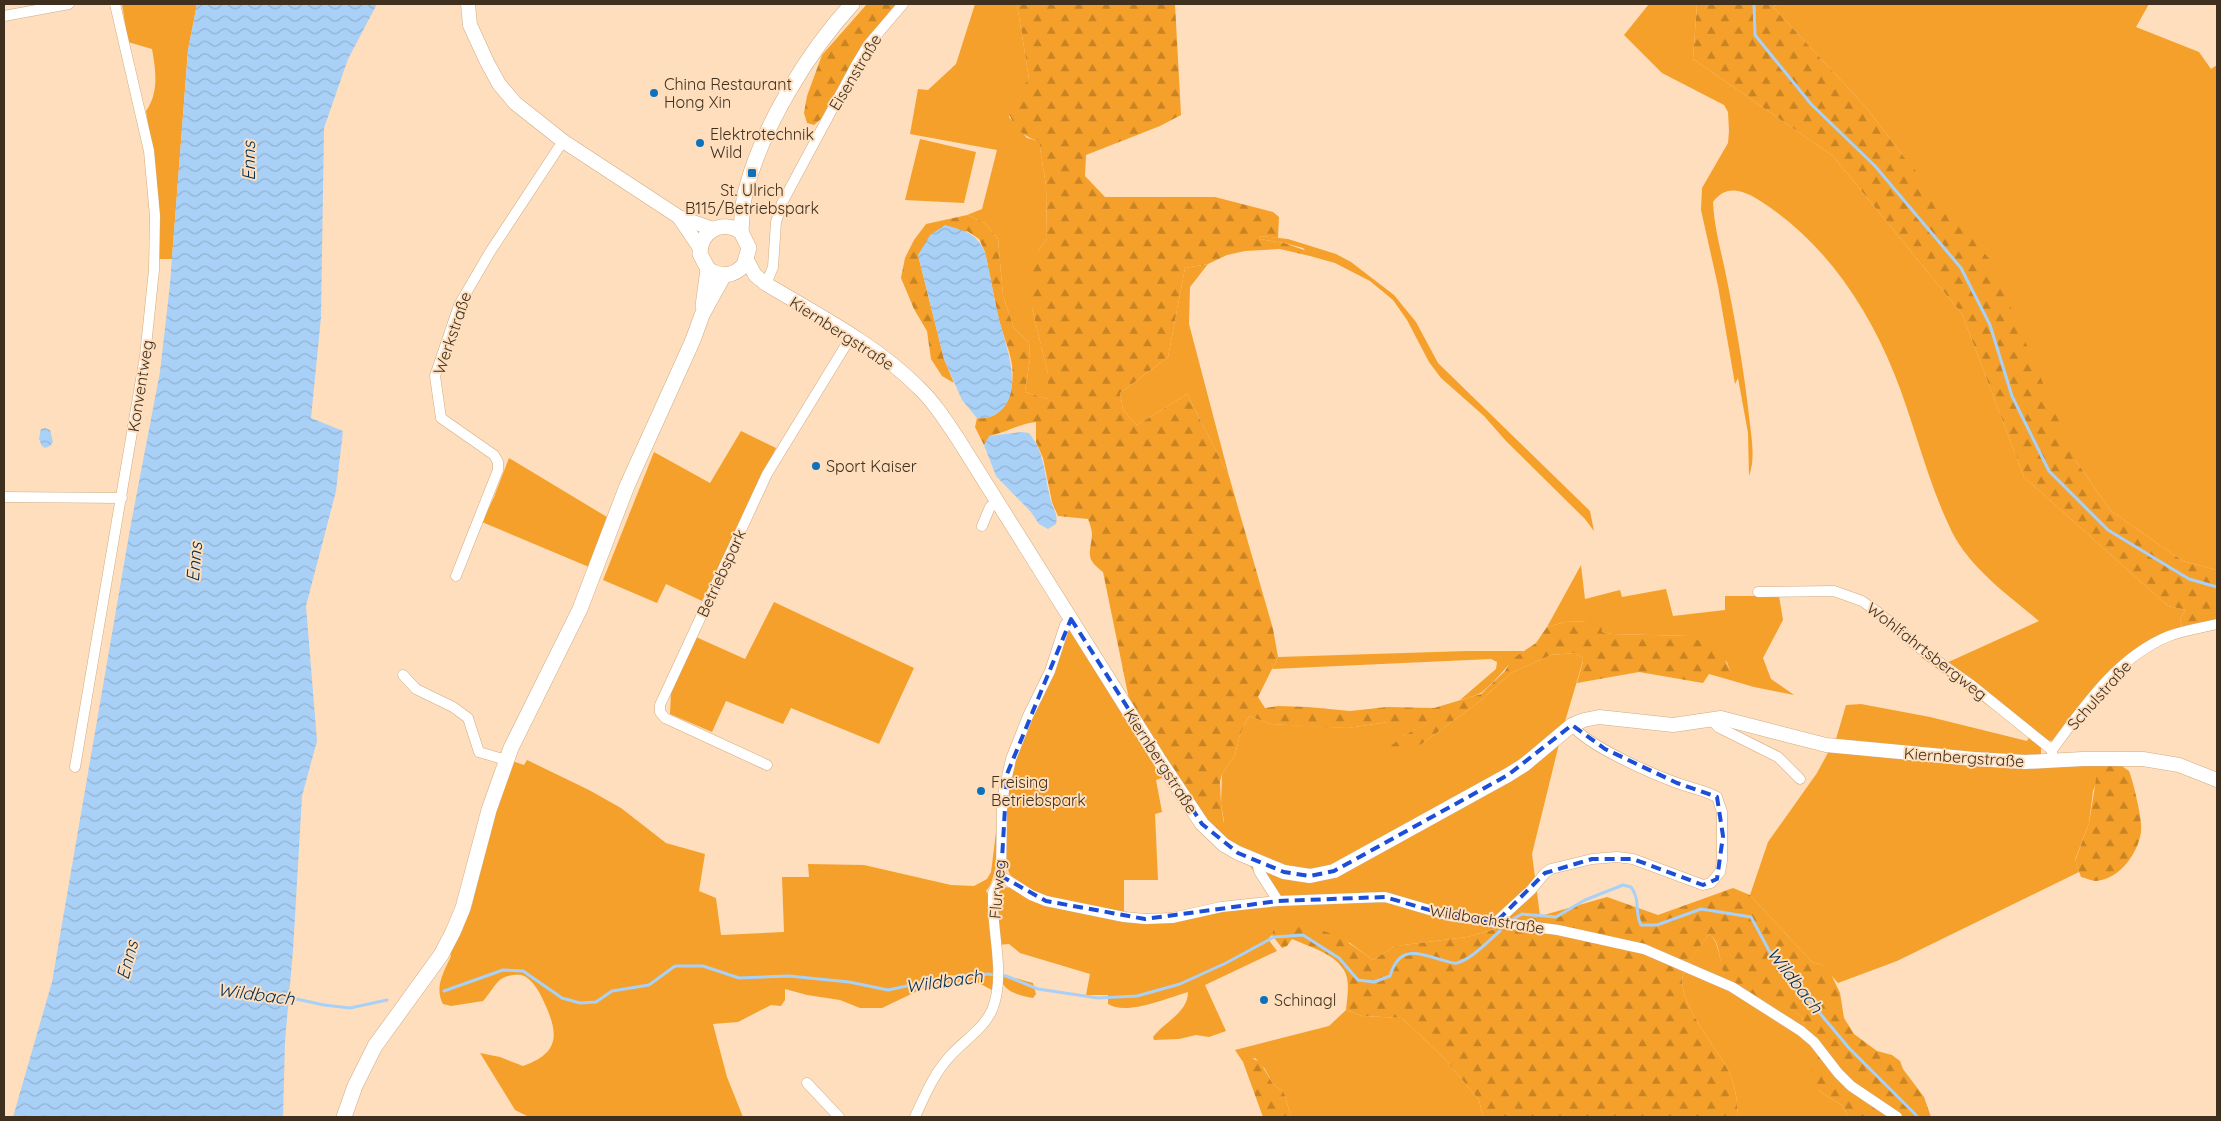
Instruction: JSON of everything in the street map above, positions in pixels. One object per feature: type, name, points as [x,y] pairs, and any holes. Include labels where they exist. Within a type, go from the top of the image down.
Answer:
[{"type":"main road","points":[[741,232],[745,192],[761,149],[790,90],[824,39],[852,4]]},
{"type":"main road","points":[[702,315],[708,269],[702,260],[700,248],[704,237],[718,228],[745,192]]},
{"type":"main road","points":[[344,1117],[355,1086],[376,1046],[441,955],[453,932],[463,908],[489,810],[506,760],[530,706],[580,610],[627,486],[689,349],[702,315],[730,274],[747,260],[747,242],[741,232],[730,227],[718,228]]},
{"type":"main road","points":[[708,269],[730,274]]},
{"type":"street","points":[[4,16],[69,4]]},
{"type":"street","name":"Konventweg","points":[[75,767],[122,498],[150,320],[154,270],[155,216],[146,134],[115,4]]},
{"type":"street","points":[[468,4],[471,29],[499,84],[515,103],[563,141],[679,217],[718,228]]},
{"type":"street","name":"Eisenstraße","points":[[761,280],[773,266],[776,222],[782,203],[868,45],[904,4]]},
{"type":"street","name":"Werkstraße","points":[[456,576],[498,470],[498,462],[494,455],[441,418],[435,376],[465,292],[563,141]]},
{"type":"street","points":[[679,217],[700,248]]},
{"type":"street","name":"Kiernbergstraße","points":[[747,260],[761,280]]},
{"type":"street","name":"Kiernbergstraße","points":[[730,274],[761,280],[852,335],[906,375],[932,402],[958,439],[1200,822],[1224,845],[1258,862],[1298,876],[1322,875],[1334,870],[1508,775],[1524,765],[1572,726],[1584,720],[1599,717],[1674,725],[1711,719],[1737,721],[1798,739],[1853,749],[2008,762],[2052,755],[2150,759],[2180,765],[2217,780]]},
{"type":"street","name":"Betriebspark","points":[[767,765],[665,718],[660,712],[660,705],[768,474],[815,392],[852,335]]},
{"type":"street","points":[[4,497],[122,498]]},
{"type":"street","points":[[982,526],[990,506],[997,501]]},
{"type":"street","name":"Wohlfahrtsbergweg","points":[[1758,592],[1834,591],[1862,601],[1879,613],[1918,647],[1970,684],[2052,755]]},
{"type":"street","name":"Flurweg","points":[[915,1117],[931,1081],[941,1067],[987,1019],[992,1010],[998,984],[993,893],[1001,876],[1001,820],[1006,774],[1020,733],[1050,671],[1065,625],[1071,619]]},
{"type":"street","name":"Schulstraße","points":[[2052,755],[2100,689],[2136,654],[2169,636],[2217,624]]},
{"type":"street","points":[[403,675],[416,689],[453,707],[468,718],[479,752],[506,760]]},
{"type":"street","points":[[1711,719],[1718,727],[1778,757],[1800,779]]},
{"type":"street","points":[[1495,922],[1531,890],[1545,872],[1566,864],[1605,857],[1633,859],[1703,885],[1711,883],[1720,872],[1722,812],[1717,797],[1677,783],[1621,757],[1583,737],[1572,726]]},
{"type":"street","points":[[1258,862],[1259,871],[1278,901]]},
{"type":"street","name":"Wildbachstraße","points":[[1001,876],[1046,902],[1100,914],[1145,919],[1172,918],[1221,907],[1278,901],[1385,897],[1450,916],[1558,930],[1644,949],[1732,987],[1801,1031],[1814,1042],[1838,1073],[1852,1086],[1897,1117]]},
{"type":"street","points":[[807,1083],[839,1117]]},
{"type":"highlighted area","points":[[1071,619],[1202,824],[1238,853],[1284,872],[1310,876],[1334,871],[1508,775],[1572,725],[1605,749],[1677,783],[1717,797],[1723,836],[1717,879],[1703,885],[1633,859],[1592,859],[1545,873],[1495,923],[1450,916],[1385,897],[1365,896],[1278,901],[1145,919],[1046,901],[1001,876],[1007,774]]},
{"type":"green space","points":[[122,4],[197,4],[188,50],[172,259],[158,259],[152,150],[146,111],[155,89],[152,49],[128,42]]},
{"type":"green space","points":[[867,4],[897,4],[822,118],[814,125],[807,123],[804,113],[807,96],[822,55]]},
{"type":"green space","points":[[975,4],[1017,4],[1029,79],[1009,117],[1027,138],[1039,141],[1046,186],[1047,239],[1038,251],[1032,308],[1048,374],[1048,399],[1025,392],[1030,359],[1029,343],[1014,328],[1003,296],[998,239],[985,223],[967,215],[982,209],[997,150],[910,134],[918,89],[928,90],[956,64]]},
{"type":"green space","points":[[1017,4],[1175,4],[1181,115],[1160,126],[1086,155],[1085,176],[1105,197],[1215,197],[1273,212],[1279,217],[1278,238],[1260,236],[1259,239],[1284,243],[1310,252],[1310,256],[1280,249],[1245,251],[1227,255],[1208,264],[1185,268],[1168,357],[1120,393],[1123,410],[1137,425],[1187,394],[1229,476],[1273,629],[1278,657],[1258,697],[1265,708],[1278,706],[1308,707],[1350,711],[1387,707],[1434,708],[1481,694],[1505,671],[1512,659],[1536,643],[1547,627],[1565,622],[1590,621],[1601,624],[1602,632],[1612,634],[1690,636],[1722,653],[1730,671],[1730,680],[1709,674],[1703,683],[1639,672],[1577,683],[1583,662],[1582,657],[1574,653],[1551,655],[1511,673],[1480,701],[1423,743],[1389,760],[1386,750],[1403,736],[1429,722],[1388,722],[1348,728],[1271,724],[1249,716],[1240,735],[1235,755],[1222,774],[1220,782],[1225,831],[1219,832],[1208,822],[1130,704],[1103,572],[1093,563],[1090,556],[1092,535],[1088,519],[1058,516],[1052,502],[1043,458],[1036,442],[1036,422],[1024,424],[990,436],[984,445],[975,427],[977,418],[987,418],[1002,409],[1010,393],[1013,374],[1011,360],[999,320],[985,252],[979,239],[967,231],[918,255],[944,359],[954,383],[942,376],[931,359],[927,331],[914,309],[901,278],[905,258],[914,240],[926,224],[967,215],[985,223],[998,239],[1003,296],[1014,328],[1029,343],[1030,359],[1025,392],[1048,399],[1048,374],[1032,308],[1032,271],[1038,251],[1047,239],[1046,186],[1039,141],[1027,136],[1017,128],[1008,112],[1007,105],[1029,79]]},
{"type":"green space","points":[[1649,4],[1697,4],[1693,59],[1833,156],[1962,314],[2024,477],[2168,606],[2186,610],[2180,618],[2182,627],[2136,650],[2052,741],[2044,740],[1944,664],[2039,621],[1980,570],[1969,558],[1952,532],[1935,493],[1894,373],[1871,324],[1857,300],[1824,256],[1805,236],[1762,202],[1743,192],[1730,191],[1724,192],[1713,202],[1734,314],[1747,399],[1753,454],[1749,476],[1748,433],[1738,378],[1735,384],[1718,286],[1701,210],[1702,188],[1728,143],[1728,112],[1724,105],[1662,73],[1624,35]]},
{"type":"green space","points":[[1697,4],[1779,4],[1773,7],[1865,106],[1904,157],[1991,261],[2076,461],[2111,511],[2183,561],[2217,570],[2217,623],[2182,627],[2180,618],[2186,610],[2168,606],[2024,477],[1962,314],[1833,156],[1693,59]]},
{"type":"green space","points":[[1779,4],[2149,4],[2136,27],[2199,52],[2211,69],[2217,65],[2217,570],[2183,561],[2111,511],[2076,461],[1904,157],[1865,106],[1773,7]]},
{"type":"green space","points":[[920,139],[976,152],[964,203],[905,200]]},
{"type":"green space","points":[[1260,236],[1288,239],[1336,254],[1351,262],[1394,295],[1416,322],[1438,363],[1590,511],[1594,531],[1585,519],[1506,441],[1484,416],[1441,378],[1429,362],[1407,320],[1393,300],[1370,281],[1335,263],[1310,256],[1303,248],[1259,239]]},
{"type":"green space","points":[[1208,264],[1190,287],[1189,324],[1229,476],[1187,394],[1137,425],[1123,410],[1120,393],[1168,357],[1185,268]]},
{"type":"green space","points":[[741,431],[776,448],[702,601],[666,584],[657,603],[603,580],[654,452],[710,483]]},
{"type":"green space","points":[[509,458],[607,517],[589,567],[482,522]]},
{"type":"green space","points":[[1581,565],[1585,599],[1620,590],[1622,597],[1666,589],[1673,616],[1725,610],[1725,596],[1779,596],[1783,620],[1763,658],[1771,679],[1794,695],[1730,680],[1727,662],[1690,636],[1612,634],[1602,632],[1590,621],[1565,622],[1547,627]]},
{"type":"green space","points":[[774,602],[914,668],[879,744],[791,708],[783,724],[726,701],[712,732],[670,714],[671,692],[696,637],[745,659]]},
{"type":"green space","points":[[1069,630],[1074,630],[1165,777],[1156,780],[1162,812],[1155,814],[1158,880],[1124,880],[1124,922],[1157,923],[1196,918],[1273,897],[1247,862],[1314,878],[1560,740],[1532,854],[1540,916],[1467,937],[1395,946],[1373,960],[1350,943],[1273,930],[1272,935],[1268,939],[1277,951],[1205,985],[1226,1031],[1209,1037],[1196,1035],[1179,1039],[1154,1040],[1153,1037],[1180,1012],[1187,999],[1188,992],[1147,1005],[1125,1008],[1116,1007],[1108,1004],[1108,995],[1086,995],[1090,974],[1020,953],[1009,944],[998,945],[996,920],[998,892],[1004,887],[1013,888],[1015,881],[1009,873],[1006,862],[1006,800],[1012,766]]},
{"type":"green space","points":[[1524,651],[1482,692],[1460,700],[1496,669],[1497,662],[1491,659],[1272,669],[1278,657]]},
{"type":"green space","points":[[1574,653],[1582,657],[1583,661],[1563,728],[1523,760],[1409,825],[1316,873],[1274,864],[1229,841],[1219,832],[1224,821],[1221,804],[1222,774],[1235,755],[1240,735],[1249,716],[1271,724],[1348,728],[1388,722],[1430,722],[1403,736],[1423,743],[1480,701],[1511,673],[1551,655]]},
{"type":"green space","points":[[1920,654],[1970,688],[2019,728],[1921,657]]},
{"type":"green space","points":[[1861,704],[1930,717],[2027,741],[2029,737],[2019,728],[2041,746],[2041,755],[2033,758],[1836,739],[1846,705]]},
{"type":"green space","points":[[1830,749],[2104,763],[2093,791],[2089,823],[2075,860],[2079,872],[1897,961],[1838,983],[1822,965],[1812,962],[1750,895],[1768,842],[1817,773]]},
{"type":"green space","points":[[527,760],[621,808],[666,843],[705,854],[699,891],[716,898],[721,935],[784,932],[782,877],[809,877],[808,864],[864,865],[951,885],[974,886],[987,879],[991,872],[1002,785],[995,872],[991,884],[986,891],[990,898],[995,973],[992,990],[975,981],[937,984],[926,987],[882,1008],[860,1008],[840,1000],[807,995],[785,989],[785,1000],[781,1006],[771,1005],[738,1022],[713,1024],[727,1077],[743,1117],[529,1117],[515,1110],[480,1053],[500,1057],[523,1066],[544,1055],[550,1048],[554,1033],[552,1024],[549,1013],[536,987],[522,975],[510,975],[498,982],[483,1001],[451,1006],[443,1004],[439,992],[443,974],[451,956],[449,950],[472,905],[492,819],[512,761],[524,765]]},
{"type":"green space","points":[[2104,763],[2119,764],[2129,771],[2139,811],[2141,832],[2136,848],[2126,864],[2113,875],[2105,879],[2093,881],[2081,877],[2075,861],[2089,823],[2098,767]]},
{"type":"green space","points":[[1733,888],[1750,895],[1812,962],[1822,965],[1830,972],[1840,993],[1844,1018],[1854,1034],[1877,1051],[1892,1055],[1900,1061],[1903,1069],[1924,1097],[1931,1117],[1848,1117],[1843,1106],[1818,1090],[1812,1080],[1811,1069],[1823,1049],[1805,1029],[1802,1017],[1769,994],[1760,1001],[1730,983],[1723,971],[1717,944],[1709,934],[1685,969],[1682,981],[1684,994],[1697,1022],[1729,1072],[1736,1094],[1738,1117],[1483,1117],[1479,1100],[1444,1058],[1402,1018],[1362,1016],[1346,1010],[1347,978],[1344,970],[1333,958],[1292,939],[1287,946],[1282,948],[1272,935],[1273,930],[1303,927],[1315,929],[1338,937],[1373,960],[1395,946],[1467,937],[1607,897],[1658,915]]},
{"type":"green space","points":[[1709,934],[1717,946],[1724,974],[1769,993],[1802,1017],[1805,1029],[1823,1049],[1818,1090],[1843,1106],[1848,1117],[1738,1117],[1736,1094],[1729,1072],[1697,1022],[1684,994],[1682,981],[1685,969],[1692,956]]},
{"type":"green space","points":[[1000,974],[1033,983],[1036,994],[1033,998],[1011,991],[1003,984]]},
{"type":"green space","points":[[1346,1010],[1362,1016],[1402,1018],[1444,1058],[1479,1100],[1483,1117],[1291,1117],[1284,1092],[1273,1084],[1265,1069],[1255,1058],[1243,1062],[1235,1050],[1329,1026]]},
{"type":"green space","points":[[1249,1057],[1260,1062],[1273,1084],[1284,1092],[1291,1117],[1263,1117],[1243,1062]]},
{"type":"water","name":"Enns","points":[[197,4],[377,4],[348,59],[324,128],[321,317],[311,418],[343,431],[336,491],[306,606],[317,741],[302,796],[293,951],[285,1041],[283,1117],[13,1117],[52,982],[130,529],[160,372],[170,284],[188,50]]},
{"type":"water","points":[[945,225],[969,233],[977,240],[985,252],[1011,366],[1011,392],[1007,403],[999,412],[986,418],[977,418],[962,400],[944,359],[918,255],[930,235]]},
{"type":"water","points":[[41,429],[50,430],[53,442],[45,448],[39,439]]},
{"type":"water","points":[[1021,432],[1029,433],[1042,457],[1056,518],[1056,524],[1048,529],[1039,524],[1031,512],[996,476],[984,445],[989,436]]},
{"type":"waterway","points":[[1754,4],[1755,35],[1811,104],[1875,166],[1961,268],[1990,325],[2012,396],[2049,471],[2108,530],[2189,579],[2217,587]]},
{"type":"waterway","name":"Wildbach","points":[[1509,921],[1522,914],[1556,917],[1585,900],[1623,885],[1631,887],[1634,892],[1641,925],[1657,925],[1701,909],[1751,917],[1772,956],[1849,1048],[1918,1117]]},
{"type":"waterway","name":"Wildbach","points":[[444,991],[503,970],[523,971],[562,998],[580,1003],[596,1002],[612,991],[649,985],[675,966],[703,966],[739,978],[789,976],[849,982],[888,990],[949,977],[987,974],[1006,976],[1038,989],[1098,998],[1137,996],[1180,984],[1226,963],[1274,937],[1303,935],[1339,958],[1358,980],[1374,982],[1390,976],[1398,960],[1410,954],[1424,955],[1453,963],[1463,961],[1500,931]]},
{"type":"waterway","name":"Wildbach","points":[[287,997],[324,1005],[350,1008],[387,1000]]},
{"type":"place","name":"China Restaurant Hong Xin","points":[[654,93]]},
{"type":"place","name":"Elektrotechnik Wild","points":[[700,143]]},
{"type":"place","name":"St. Ulrich B115/Betriebspark","points":[[752,173]]},
{"type":"place","name":"Sport Kaiser","points":[[816,466]]},
{"type":"place","name":"Freising Betriebspark","points":[[981,791]]},
{"type":"place","name":"Schinagl","points":[[1264,1000]]}]
